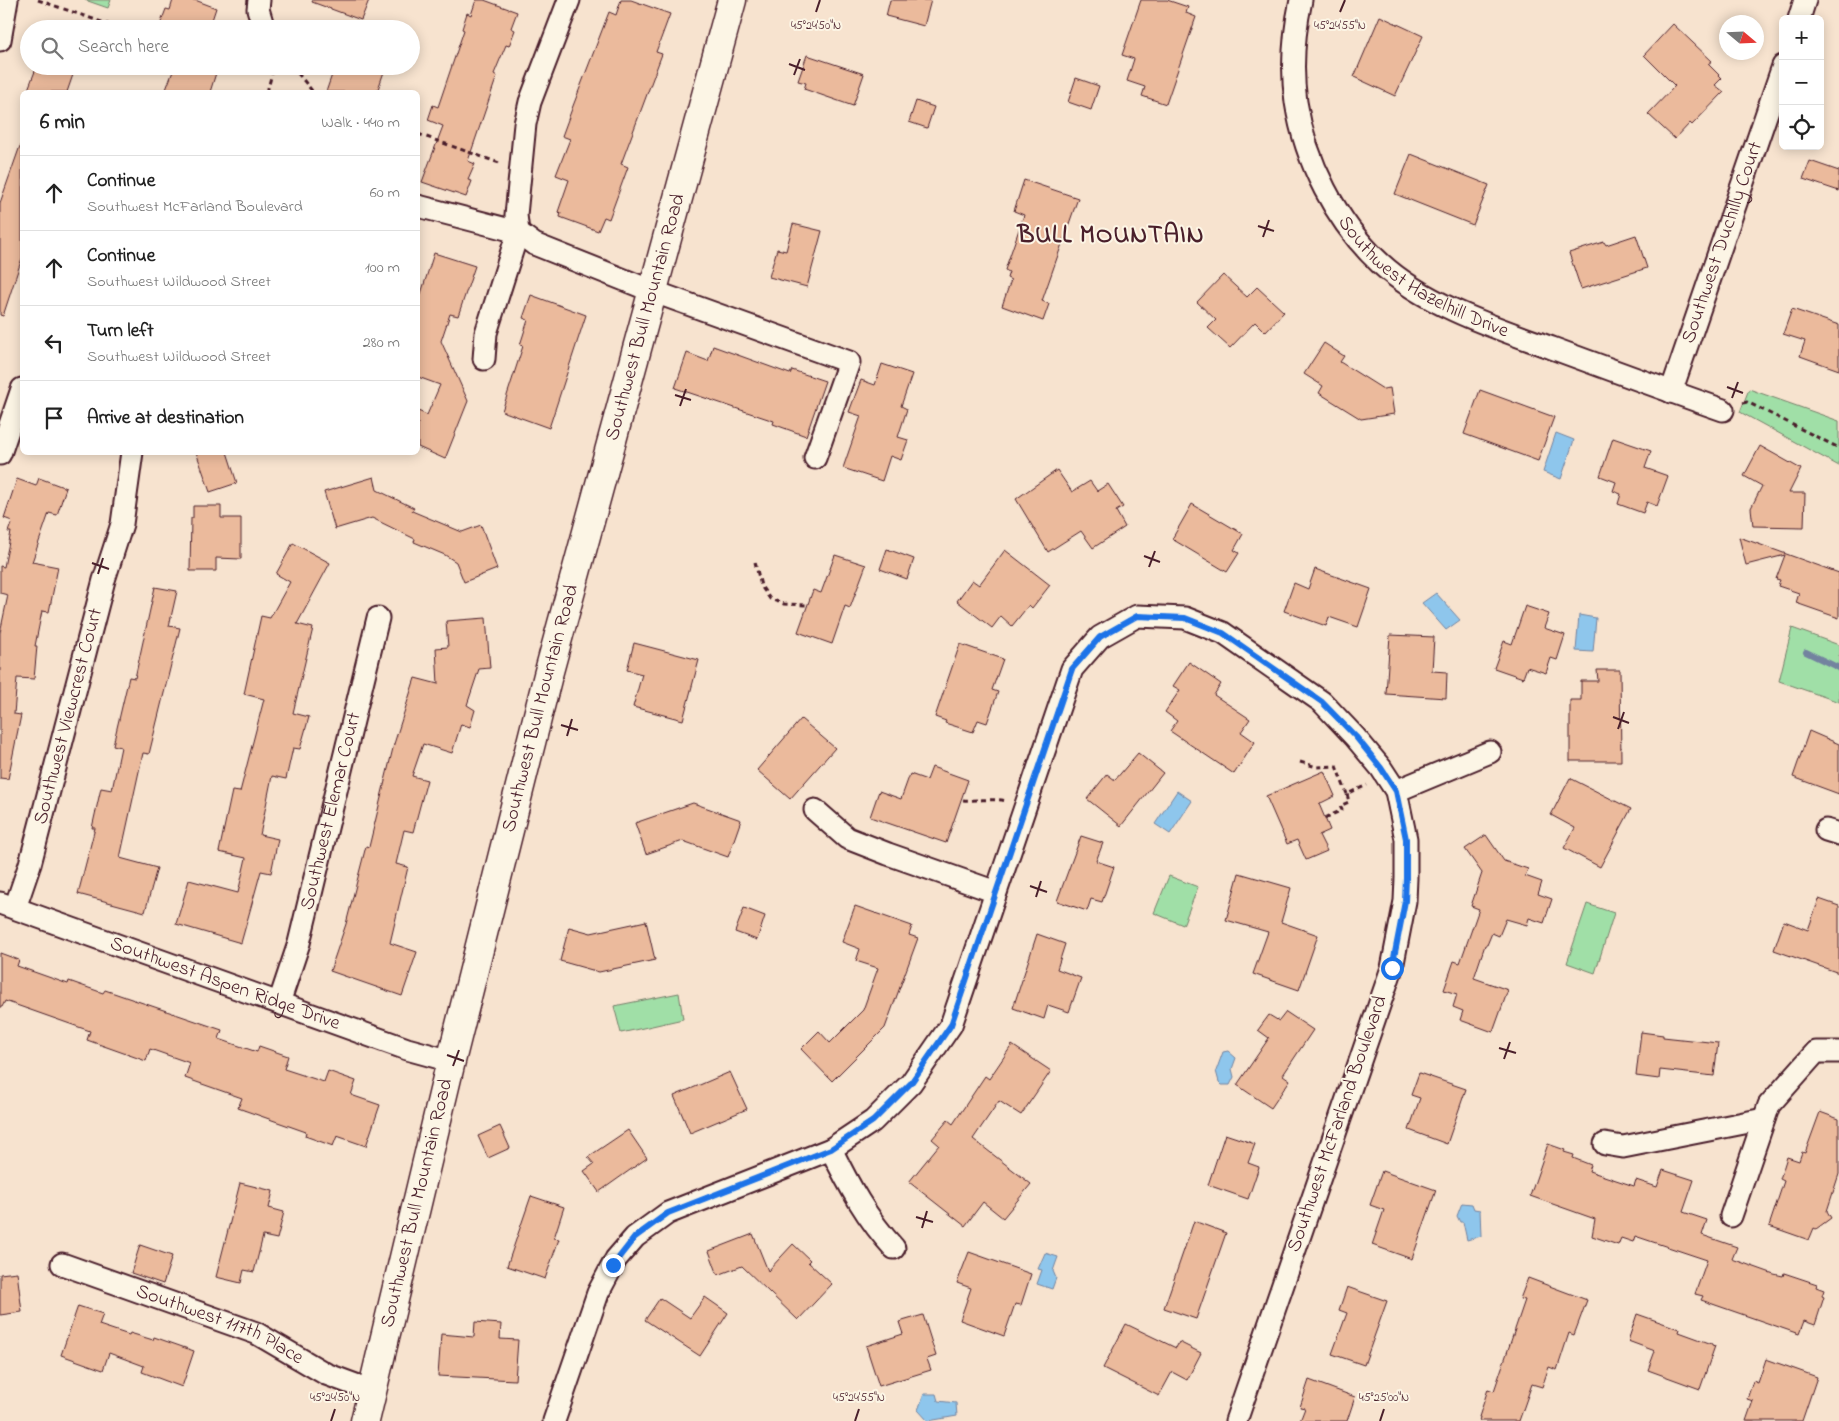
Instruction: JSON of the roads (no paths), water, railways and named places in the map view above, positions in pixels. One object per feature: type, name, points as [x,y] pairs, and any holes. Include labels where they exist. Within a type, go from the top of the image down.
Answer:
[{"type":"main road","name":"Southwest Bull Mountain Road","points":[[365,1421],[451,1061],[548,675],[732,0]]},
{"type":"street","points":[[0,40],[6,0]]},
{"type":"street","points":[[259,0],[258,9],[261,20]]},
{"type":"street","points":[[484,359],[486,332],[518,232],[516,215],[519,170],[530,102],[569,0]]},
{"type":"street","name":"Southwest Hazelhill Drive","points":[[1301,0],[1295,28],[1294,66],[1296,100],[1304,138],[1324,186],[1334,203],[1354,234],[1381,264],[1413,288],[1444,305],[1493,327],[1723,410]]},
{"type":"street","points":[[1800,15],[1805,0]]},
{"type":"street","name":"Southwest Duchilly Court","points":[[1671,392],[1779,78]]},
{"type":"street","points":[[420,207],[518,232],[534,244],[652,291],[849,362],[815,458]]},
{"type":"street","points":[[0,454],[20,395]]},
{"type":"street","name":"Southwest Viewcrest Court","points":[[8,906],[30,864],[104,580],[122,524],[132,455]]},
{"type":"street","points":[[554,1421],[598,1293],[616,1259],[635,1237],[668,1213],[831,1149],[873,1121],[911,1083],[951,1025],[1072,669],[1100,637],[1137,616],[1185,618],[1223,633],[1322,702],[1356,737],[1381,768],[1396,791],[1490,752]]},
{"type":"street","name":"Southwest Elemar Court","points":[[278,1003],[299,943],[378,618]]},
{"type":"street","name":"Southwest McFarland Boulevard","points":[[1236,1421],[1392,968],[1405,901],[1406,878],[1406,839],[1396,791]]},
{"type":"street","points":[[815,810],[847,838],[996,892]]},
{"type":"street","name":"Southwest Aspen Ridge Drive","points":[[8,906],[407,1049],[451,1061]]},
{"type":"street","points":[[1731,1216],[1769,1105],[1816,1052],[1839,1052]]},
{"type":"street","points":[[1605,1144],[1623,1148],[1764,1119]]},
{"type":"street","points":[[831,1149],[863,1209],[894,1248]]},
{"type":"street","name":"Southwest 117th Place","points":[[62,1264],[256,1332],[326,1374],[372,1391]]},
{"type":"water","points":[[1556,433],[1574,440],[1561,479],[1543,472]]},
{"type":"water","points":[[1436,593],[1460,620],[1446,630],[1422,603]]},
{"type":"water","points":[[1579,615],[1596,618],[1593,652],[1576,651]]},
{"type":"water","points":[[1177,791],[1192,801],[1170,834],[1155,824]]},
{"type":"water","points":[[1228,1051],[1236,1058],[1232,1069],[1234,1077],[1230,1085],[1222,1085],[1219,1082],[1216,1071],[1223,1052]]},
{"type":"water","points":[[1462,1203],[1472,1204],[1474,1209],[1480,1210],[1481,1236],[1467,1240],[1463,1222],[1460,1222],[1457,1216]]},
{"type":"water","points":[[1045,1253],[1058,1257],[1053,1271],[1056,1278],[1052,1289],[1037,1284],[1042,1270],[1038,1269]]},
{"type":"water","points":[[924,1394],[936,1394],[938,1401],[956,1403],[957,1416],[928,1421],[918,1410]]},
{"type":"waterway","points":[[1806,652],[1839,668]]},
{"type":"district","name":"BULL MOUNTAIN","points":[[1111,236]]}]
